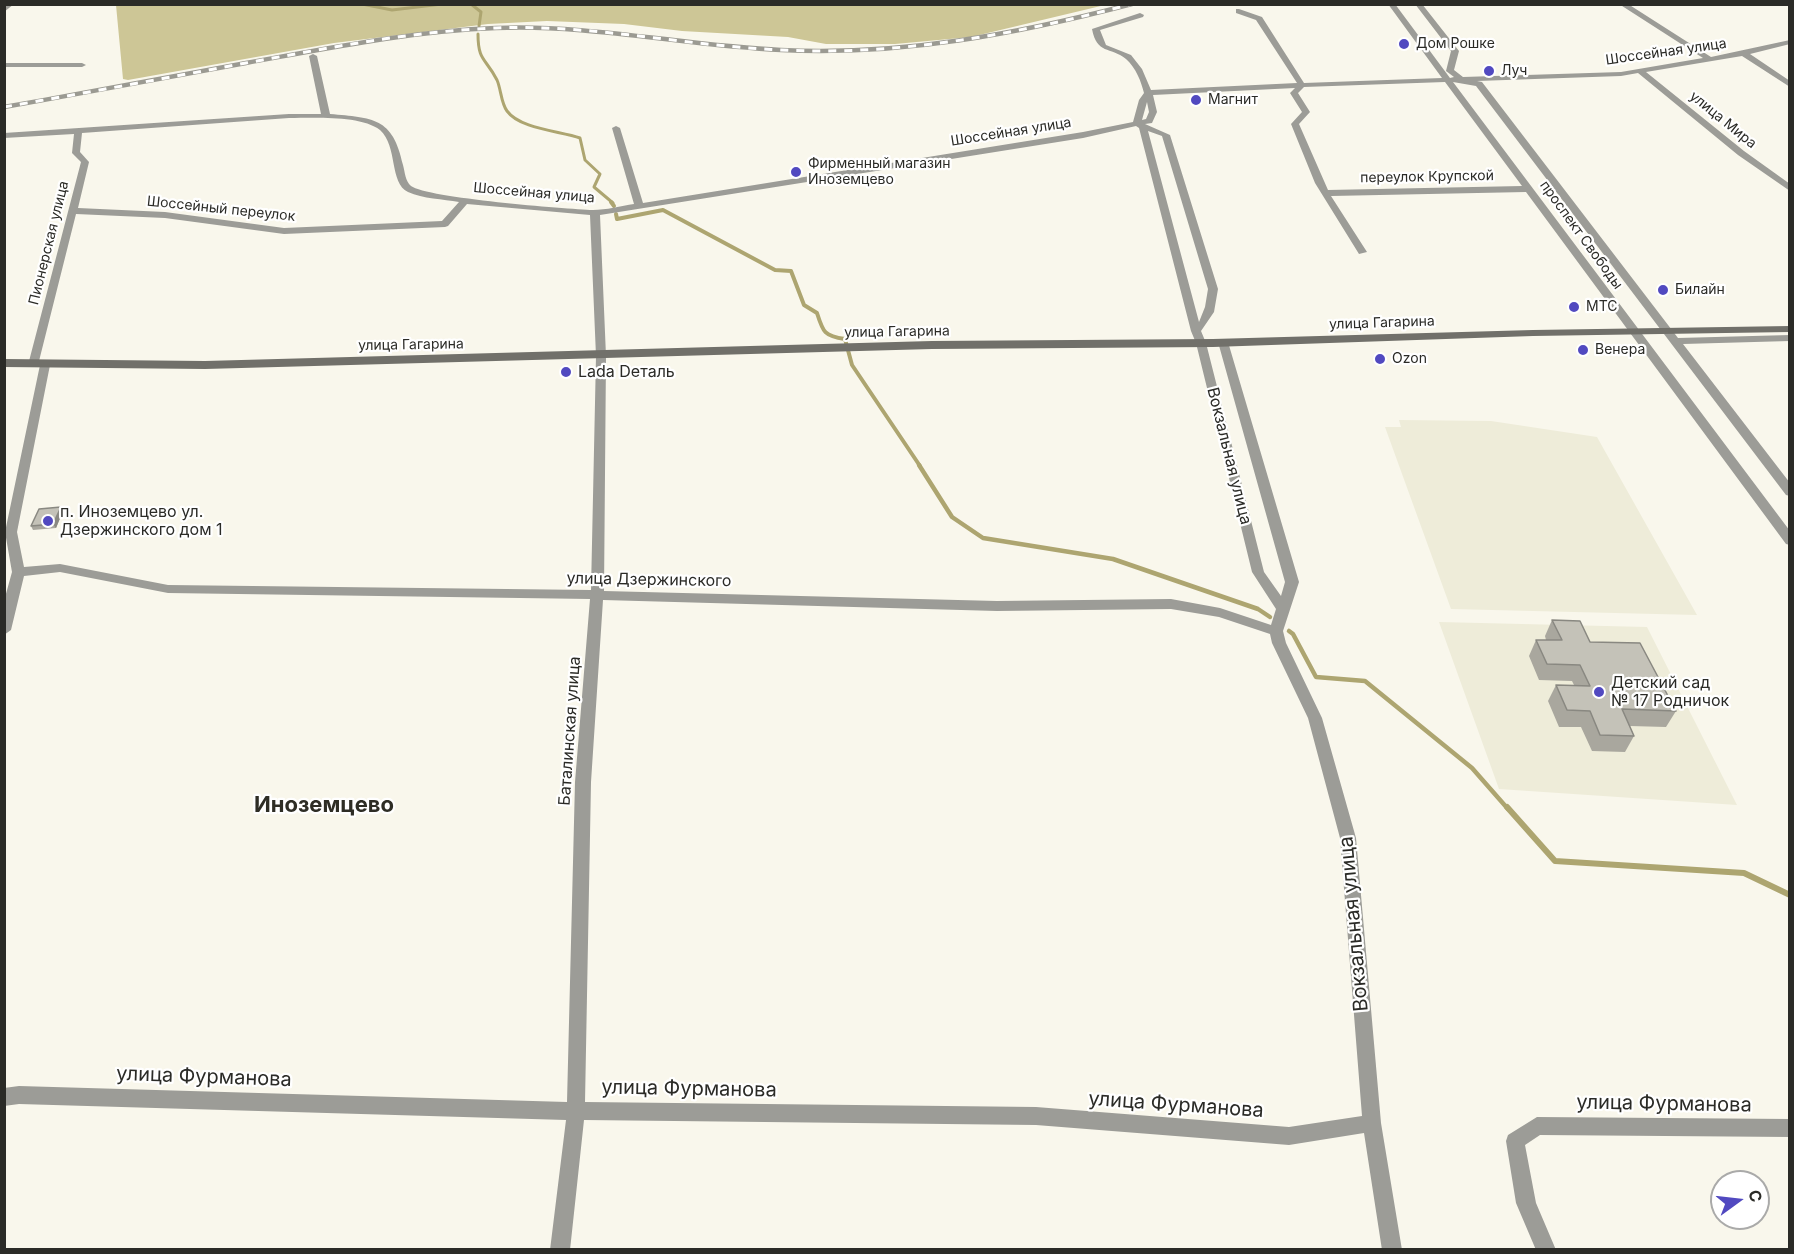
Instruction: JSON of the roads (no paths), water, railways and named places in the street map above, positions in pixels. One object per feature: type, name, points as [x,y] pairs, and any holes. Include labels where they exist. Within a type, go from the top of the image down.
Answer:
[{"type":"main road","name":"улица Гагарина","points":[[4,363],[39,365],[216,364],[602,356],[1199,337],[1223,342],[1790,328]]},
{"type":"street","points":[[4,10],[11,4]]},
{"type":"street","name":"проспект Свободы","points":[[1391,4],[1790,541]]},
{"type":"street","points":[[1418,4],[1455,51],[1450,70],[1462,80]]},
{"type":"street","points":[[1622,4],[1709,59]]},
{"type":"street","points":[[1239,11],[1259,19],[1302,85],[1294,93],[1306,112],[1295,124],[1325,193],[1362,252]]},
{"type":"street","points":[[1140,15],[1096,29],[1097,40],[1103,46],[1128,57],[1144,81],[1149,93],[1152,117],[1140,126]]},
{"type":"street","name":"Шоссейная улица","points":[[1149,93],[1302,85],[1621,74],[1743,53],[1790,42]]},
{"type":"street","points":[[1743,53],[1790,85]]},
{"type":"street","points":[[313,56],[326,116]]},
{"type":"street","points":[[4,65],[82,64]]},
{"type":"street","name":"улица Мира","points":[[1640,71],[1741,153],[1790,188]]},
{"type":"street","name":"проспект Свободы","points":[[1462,80],[1479,84],[1790,492]]},
{"type":"street","points":[[1140,126],[1143,100],[1149,93]]},
{"type":"street","name":"Шоссейная улица","points":[[4,136],[326,116],[366,120],[384,129],[395,147],[403,183],[411,190],[465,201],[596,213],[1140,126]]},
{"type":"street","points":[[1140,126],[1166,135],[1213,289],[1210,312],[1199,337]]},
{"type":"street","name":"Вокзальная улица","points":[[1140,126],[1199,337],[1258,572],[1284,610]]},
{"type":"street","points":[[616,128],[639,206]]},
{"type":"street","name":"Пионерская улица","points":[[4,630],[18,572],[11,532],[39,365],[85,162],[76,153],[78,131]]},
{"type":"street","name":"переулок Крупской","points":[[1325,193],[1530,189]]},
{"type":"street","name":"Шоссейный переулок","points":[[72,212],[111,211],[284,231],[310,231],[445,224],[465,201]]},
{"type":"street","name":"Баталинская улица","points":[[560,1250],[576,1110],[583,782],[597,595],[602,356],[596,213]]},
{"type":"street","points":[[1675,341],[1790,339]]},
{"type":"street","name":"Вокзальная улица","points":[[1223,342],[1292,582],[1276,631],[1279,643],[1315,718],[1348,838],[1372,1123],[1392,1250]]},
{"type":"street","name":"улица Дзержинского","points":[[18,572],[60,568],[168,589],[597,595],[996,606],[1171,604],[1220,613],[1276,631]]},
{"type":"street","name":"улица Фурманова","points":[[4,1098],[19,1095],[576,1110],[1036,1116],[1289,1136],[1372,1123]]},
{"type":"street","name":"улица Фурманова","points":[[1546,1250],[1526,1203],[1515,1141],[1537,1126],[1790,1128]]},
{"type":"waterway","points":[[362,4],[392,10],[442,4]]},
{"type":"waterway","points":[[471,4],[481,12],[479,26]]},
{"type":"waterway","points":[[478,34],[479,50],[497,80],[507,111],[513,117],[531,126],[580,138],[585,160],[600,174],[594,187],[613,203]]},
{"type":"waterway","points":[[611,202],[614,206]]},
{"type":"waterway","points":[[616,214],[617,219],[663,210],[775,270],[791,271],[804,305],[817,313],[825,332],[845,339],[852,365],[920,466]]},
{"type":"waterway","points":[[919,465],[952,517],[983,538],[1113,559],[1258,609],[1270,617]]},
{"type":"waterway","points":[[1289,631],[1293,634],[1316,677],[1365,681],[1472,768],[1508,809]]},
{"type":"waterway","points":[[1507,807],[1555,861],[1744,873],[1790,895]]},
{"type":"railway","points":[[4,107],[339,46],[402,36],[465,30],[568,29],[745,48],[870,50],[1002,33],[1132,4]]},
{"type":"place","name":"Дом Рошке","points":[[1404,44]]},
{"type":"place","name":"Луч","points":[[1489,71]]},
{"type":"place","name":"Магнит","points":[[1196,100]]},
{"type":"place","name":"Фирменный магазин Иноземцево","points":[[796,172]]},
{"type":"place","name":"Билайн","points":[[1663,290]]},
{"type":"place","name":"МТС","points":[[1574,307]]},
{"type":"place","name":"Венера","points":[[1583,350]]},
{"type":"place","name":"Ozon","points":[[1380,359]]},
{"type":"place","name":"Lada Dеталь","points":[[566,372]]},
{"type":"place","name":"п. Иноземцево ул. Дзержинского дом 1","points":[[48,521]]},
{"type":"place","name":"Детский сад № 17 Родничок","points":[[1599,692]]},
{"type":"district","name":"Иноземцево","points":[[324,805]]}]
